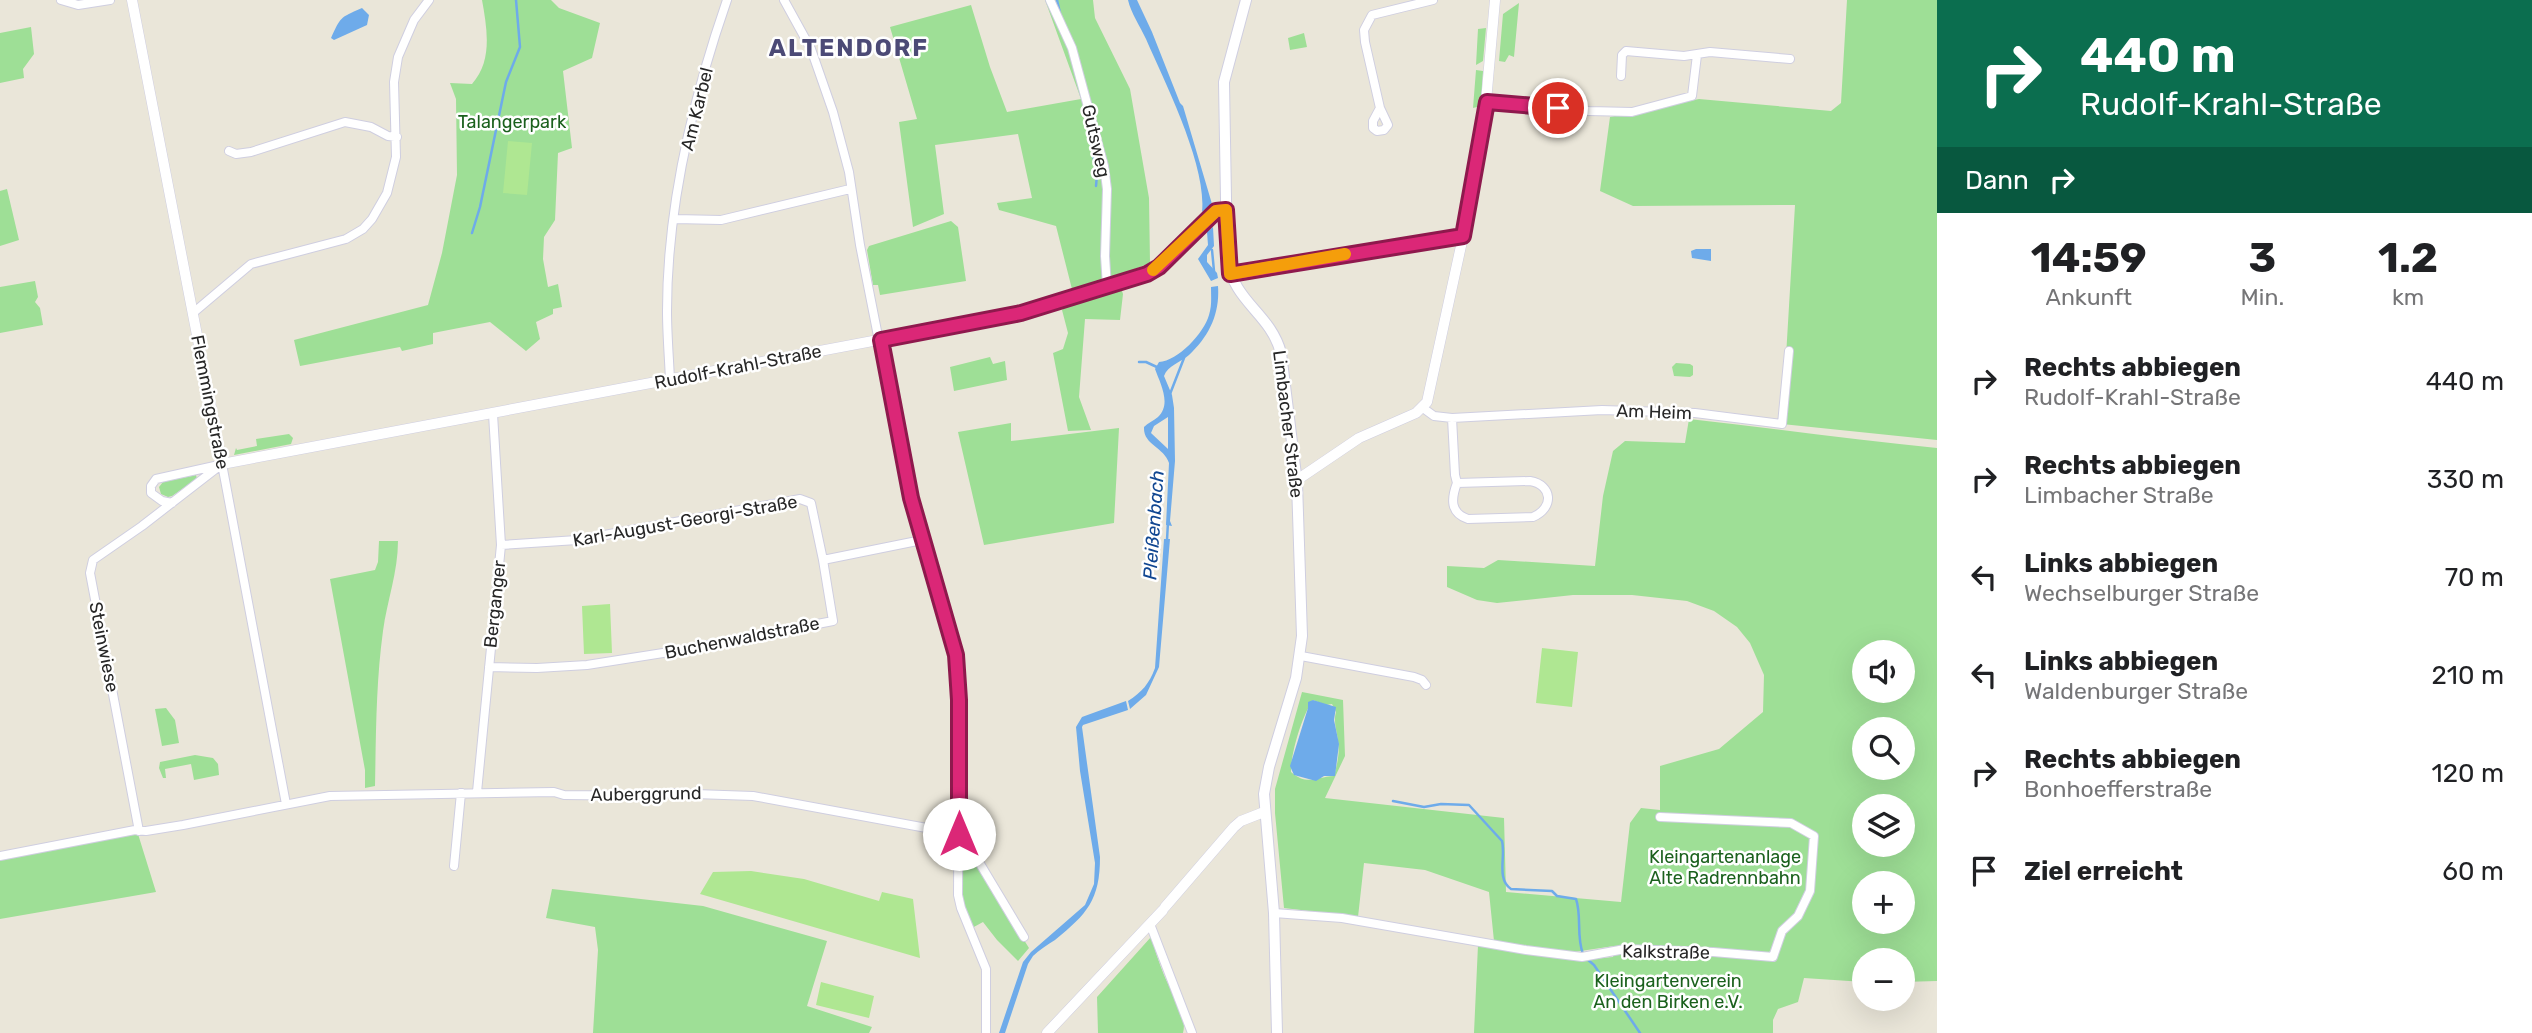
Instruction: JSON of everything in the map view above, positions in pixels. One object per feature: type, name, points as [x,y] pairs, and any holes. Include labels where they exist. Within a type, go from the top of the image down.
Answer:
[{"type":"main road","name":"Limbacher Straße","points":[[1246,0],[1224,82],[1221,211],[1230,274],[1235,286],[1274,334],[1278,343],[1297,480],[1301,586],[1301,656],[1269,767],[1264,812]]},
{"type":"main road","points":[[1264,812],[1274,913],[1277,1033]]},
{"type":"street","points":[[61,0],[78,5],[110,0]]},
{"type":"street","name":"Flemmingstraße","points":[[132,0],[286,804]]},
{"type":"street","name":"Am Karbel","points":[[670,380],[667,311],[675,219],[686,149],[707,64],[727,0]]},
{"type":"street","points":[[784,0],[821,72],[842,147],[911,498],[956,655],[959,700],[960,903],[986,969],[986,1033]]},
{"type":"street","name":"Gutsweg","points":[[1050,0],[1072,48],[1104,166],[1107,189],[1107,287]]},
{"type":"street","points":[[1380,108],[1365,42],[1366,24],[1372,15],[1433,0]]},
{"type":"street","points":[[1297,480],[1359,438],[1423,408],[1427,402],[1463,236],[1487,102],[1494,0]]},
{"type":"street","points":[[193,313],[251,264],[337,242],[363,229],[372,219],[387,193],[396,158],[394,82],[398,57],[405,37],[426,1]]},
{"type":"street","points":[[1621,76],[1622,55],[1626,51],[1698,55],[1710,52],[1790,59]]},
{"type":"street","points":[[1487,102],[1632,112],[1692,96],[1698,55]]},
{"type":"street","points":[[229,151],[236,154],[251,152],[345,122],[371,127],[397,137]]},
{"type":"street","points":[[675,219],[721,220],[850,189]]},
{"type":"street","name":"Rudolf-Krahl-Straße","points":[[222,464],[1021,313],[1147,274],[1159,267],[1202,225],[1221,211]]},
{"type":"street","points":[[1230,274],[1463,236]]},
{"type":"street","name":"Am Heim","points":[[1423,408],[1434,416],[1452,418],[1602,410],[1695,413],[1782,424],[1789,351]]},
{"type":"street","name":"Berganger","points":[[477,792],[501,545],[493,414]]},
{"type":"street","points":[[1452,418],[1457,483],[1453,494],[1454,510],[1460,516],[1468,519],[1533,517],[1542,513],[1547,505],[1546,489],[1539,483],[1457,483]]},
{"type":"street","points":[[172,503],[162,501],[151,493],[151,486],[156,479],[222,464]]},
{"type":"street","name":"Steinwiese","points":[[139,831],[90,573],[93,560],[222,464]]},
{"type":"street","name":"Karl-August-Georgi-Straße","points":[[501,545],[577,540],[800,499],[811,503],[823,559]]},
{"type":"street","points":[[823,559],[922,540]]},
{"type":"street","name":"Buchenwaldstraße","points":[[489,667],[587,665],[833,621],[823,559]]},
{"type":"street","points":[[1301,656],[1414,677],[1426,685]]},
{"type":"street","name":"Auberggrund","points":[[286,804],[330,796],[477,792],[753,796],[959,834]]},
{"type":"street","points":[[454,866],[461,793]]},
{"type":"street","points":[[0,856],[183,825],[286,804]]},
{"type":"street","points":[[1047,1033],[1150,925],[1234,827],[1241,821],[1264,812]]},
{"type":"street","name":"Kalkstraße","points":[[1274,913],[1342,918],[1526,950],[1586,956],[1626,949],[1646,949],[1773,957],[1782,932],[1798,916],[1810,891],[1814,836],[1791,823],[1660,817]]},
{"type":"street","points":[[959,834],[964,837],[1024,937]]},
{"type":"street","points":[[1150,925],[1192,1033]]},
{"type":"green space","name":"Talangerpark","points":[[482,0],[551,0],[559,8],[600,23],[592,58],[563,71],[572,148],[558,153],[555,220],[544,237],[543,259],[548,287],[558,284],[562,307],[553,309],[553,314],[536,322],[540,339],[526,351],[490,322],[433,333],[433,344],[402,351],[400,347],[300,366],[294,340],[428,305],[442,253],[457,175],[456,99],[450,83],[472,84],[483,65],[487,33]]},
{"type":"green space","points":[[1045,0],[1093,0],[1095,18],[1130,89],[1149,198],[1150,263],[1117,276],[1123,294],[1120,320],[1085,319],[1079,397],[1091,430],[1068,431],[1053,353],[1063,349],[1068,333],[1062,310],[1074,297],[1056,226],[999,210],[997,203],[1032,198],[1018,134],[935,145],[944,214],[913,227],[899,122],[917,119],[890,27],[971,5],[1007,112],[1081,99]]},
{"type":"green space","points":[[1847,0],[1937,0],[1937,440],[1782,424],[1795,205],[1633,206],[1600,191],[1610,117],[1699,99],[1831,111],[1841,103]]},
{"type":"green space","points":[[1519,3],[1514,57],[1509,55],[1505,62],[1499,61],[1503,14]]},
{"type":"green space","points":[[31,27],[34,54],[23,69],[24,78],[0,83],[0,33]]},
{"type":"green space","points":[[1486,28],[1483,61],[1476,65],[1478,29]]},
{"type":"green space","points":[[1304,33],[1307,47],[1290,50],[1288,38]]},
{"type":"green space","points":[[1476,70],[1483,71],[1481,106],[1473,108]]},
{"type":"green space","points":[[508,141],[532,143],[527,195],[503,193]]},
{"type":"green space","points":[[7,189],[19,240],[0,246],[0,191]]},
{"type":"green space","points":[[951,221],[958,227],[966,281],[880,295],[878,285],[873,285],[867,250],[869,246]]},
{"type":"green space","points":[[35,281],[38,297],[35,302],[40,308],[43,325],[0,333],[0,287]]},
{"type":"green space","points":[[990,357],[993,364],[1005,361],[1007,380],[954,391],[950,367]]},
{"type":"green space","points":[[1676,363],[1693,366],[1693,375],[1674,376],[1672,367]]},
{"type":"green space","points":[[1689,419],[1937,448],[1937,981],[1915,982],[1915,948],[1852,948],[1852,981],[1804,978],[1798,1002],[1778,1009],[1773,1020],[1773,1033],[1474,1033],[1478,945],[1592,959],[1613,957],[1614,946],[1574,952],[1494,941],[1489,892],[1425,870],[1364,863],[1358,917],[1284,908],[1275,789],[1302,692],[1343,700],[1345,756],[1325,798],[1504,818],[1506,892],[1621,902],[1630,823],[1641,808],[1660,810],[1660,766],[1719,749],[1763,712],[1764,675],[1750,643],[1737,627],[1714,611],[1687,601],[1632,595],[1573,595],[1497,603],[1477,600],[1447,587],[1447,566],[1484,568],[1498,560],[1595,566],[1603,496],[1613,451],[1625,441],[1685,443]],"holes":[[[1313,700],[1326,705],[1332,704],[1336,712],[1339,750],[1334,776],[1307,780],[1291,772],[1291,764],[1301,725]]]},
{"type":"green space","points":[[1011,423],[1011,441],[1119,428],[1114,523],[984,545],[958,432]]},
{"type":"green space","points":[[289,434],[293,438],[291,444],[234,455],[236,448],[257,446],[256,439]]},
{"type":"green space","points":[[196,475],[197,479],[172,496],[161,494],[159,487],[163,482]]},
{"type":"green space","points":[[379,541],[398,541],[398,553],[381,650],[375,786],[365,788],[365,770],[330,579],[375,570]]},
{"type":"green space","points":[[610,604],[612,653],[584,654],[582,606]]},
{"type":"green space","points":[[1542,648],[1578,652],[1572,707],[1536,703]]},
{"type":"green space","points":[[166,708],[175,720],[179,743],[162,746],[155,709]]},
{"type":"green space","points":[[195,755],[213,758],[218,764],[219,775],[194,780],[191,764],[165,769],[166,778],[163,778],[160,762]]},
{"type":"green space","points":[[138,834],[156,892],[0,919],[0,859]]},
{"type":"green space","points":[[961,846],[966,847],[1029,948],[1018,961],[983,922],[972,928],[962,888]]},
{"type":"green space","points":[[751,871],[804,879],[879,901],[882,892],[913,899],[920,958],[700,894],[713,872]]},
{"type":"green space","points":[[552,889],[703,906],[827,941],[807,1006],[872,1027],[869,1033],[593,1033],[598,950],[595,927],[546,918]]},
{"type":"green space","points":[[1151,937],[1164,975],[1181,1011],[1183,1033],[1098,1033],[1097,997]]},
{"type":"green space","points":[[821,982],[874,996],[869,1018],[816,1005]]},
{"type":"water","points":[[1128,0],[1137,0],[1183,106],[1212,204],[1202,212],[1198,171],[1183,124]]},
{"type":"water","points":[[362,8],[369,15],[367,25],[334,40],[331,38],[342,19]]},
{"type":"water","points":[[1213,227],[1214,246],[1207,255],[1207,262],[1218,278],[1211,281],[1198,259],[1208,245],[1207,232]]},
{"type":"water","points":[[1711,249],[1711,261],[1692,258],[1691,251]]},
{"type":"water","points":[[1218,286],[1217,306],[1212,324],[1189,355],[1171,367],[1164,376],[1174,408],[1175,461],[1170,521],[1172,526],[1166,525],[1169,463],[1163,453],[1147,438],[1144,427],[1158,417],[1164,406],[1164,393],[1155,369],[1159,362],[1182,351],[1202,330],[1210,312],[1211,287]],"holes":[[[1168,417],[1168,449],[1151,433],[1154,426]]]},
{"type":"water","points":[[1164,539],[1170,539],[1159,667],[1146,695],[1130,709],[1128,701],[1144,687],[1155,668]]},
{"type":"water","points":[[1313,700],[1336,707],[1334,720],[1339,744],[1335,776],[1324,776],[1316,781],[1294,775],[1290,766],[1308,702]]},
{"type":"water","points":[[1126,701],[1128,710],[1082,727],[1100,857],[1094,895],[1090,905],[1076,922],[1033,956],[1005,1033],[999,1033],[1023,962],[1085,905],[1094,884],[1095,863],[1080,771],[1076,727],[1082,717]]},
{"type":"waterway","points":[[472,233],[506,82],[520,47],[516,0]]},
{"type":"waterway","points":[[1057,0],[1060,13]]},
{"type":"waterway","points":[[1092,129],[1089,134],[1097,175],[1096,186]]},
{"type":"waterway","points":[[1212,250],[1214,271]]},
{"type":"waterway","points":[[1170,394],[1184,358]]},
{"type":"waterway","points":[[1139,362],[1159,368]]},
{"type":"waterway","name":"Pleißenbach","points":[[1167,540],[1168,522]]},
{"type":"waterway","points":[[1393,801],[1424,807],[1441,804],[1469,805],[1502,841],[1506,885],[1511,889],[1552,891],[1557,896],[1576,899],[1583,954]]},
{"type":"waterway","points":[[1587,959],[1594,965],[1640,1033]]},
{"type":"slow traffic","points":[[1153,270],[1216,211],[1226,210],[1230,274],[1345,254]]},
{"type":"district","name":"ALTENDORF","points":[[849,48]]},
{"type":"route","points":[[959,834],[959,700],[956,655],[911,498],[881,340],[1021,313],[1147,274],[1159,267],[1216,211],[1226,210],[1230,274],[1463,236],[1487,102],[1558,108]]},
{"type":"park label","name":"Kleingartenanlage Alte Radrennbahn","points":[[1725,867]]},
{"type":"park label","name":"Kleingartenverein An den Birken e.V.","points":[[1668,991]]}]
